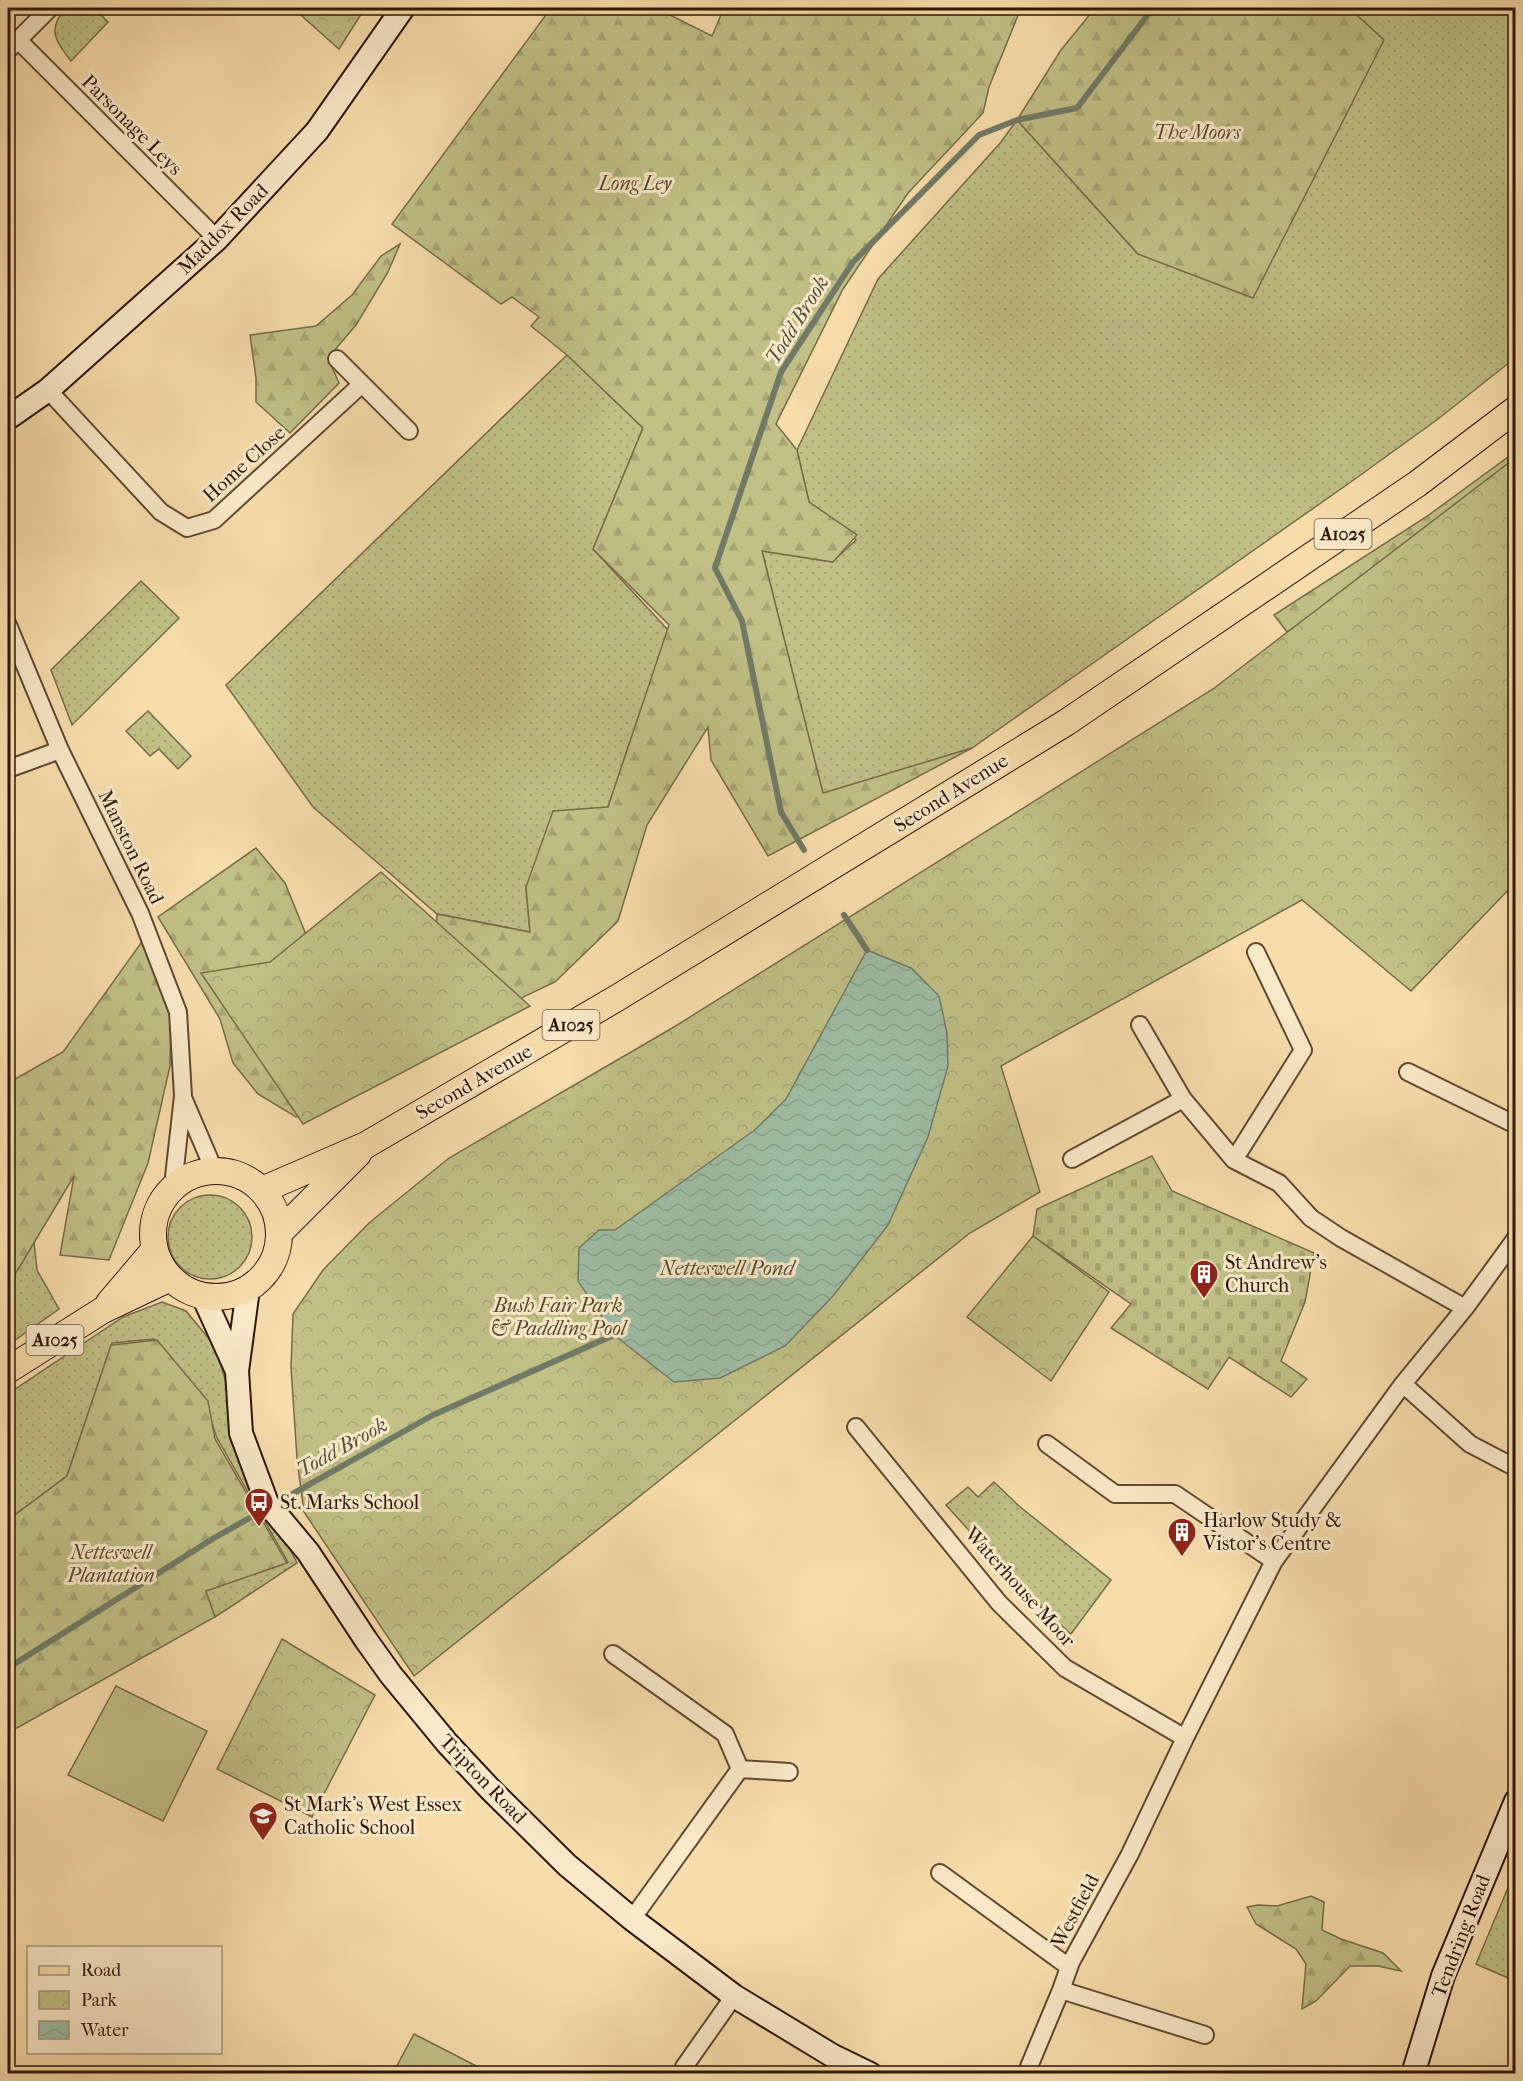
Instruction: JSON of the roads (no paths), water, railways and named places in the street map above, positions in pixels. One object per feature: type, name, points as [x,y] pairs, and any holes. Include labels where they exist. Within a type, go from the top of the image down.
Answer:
[{"type":"main road","name":"Second Avenue","points":[[262,1190],[366,1146],[617,998],[1067,722],[1417,484],[1515,409]]},
{"type":"main road","name":"Second Avenue","points":[[279,1233],[366,1146]]},
{"type":"main road","points":[[214,1170],[231,1172],[248,1179],[262,1190],[274,1210],[279,1233],[277,1250],[271,1265],[248,1289],[234,1295],[203,1296],[180,1287],[160,1265],[154,1251],[152,1233],[154,1216],[162,1200],[173,1186],[192,1175],[214,1170]]},
{"type":"main road","name":"A1025","points":[[103,1310],[154,1251]]},
{"type":"main road","name":"A1025","points":[[8,1370],[103,1310],[170,1278]]},
{"type":"street","name":"Parsonage Leys","points":[[50,8],[13,45],[217,239]]},
{"type":"street","name":"Maddox Road","points":[[8,418],[48,390],[217,239],[316,131],[403,8]]},
{"type":"street","points":[[337,359],[409,431]]},
{"type":"street","name":"Home Close","points":[[48,390],[161,512],[187,528],[214,520],[362,384]]},
{"type":"street","name":"Manston Road","points":[[8,625],[60,750],[140,913],[178,1012],[183,1096],[173,1186]]},
{"type":"street","points":[[8,769],[60,750]]},
{"type":"street","points":[[1234,1160],[1303,1050],[1256,952]]},
{"type":"street","points":[[1140,1025],[1183,1099],[1234,1160],[1279,1183],[1311,1218],[1341,1238],[1465,1308]]},
{"type":"street","points":[[1408,1072],[1515,1125]]},
{"type":"street","name":"Manston Road","points":[[183,1096],[214,1170]]},
{"type":"street","points":[[1071,1159],[1183,1099]]},
{"type":"street","points":[[1185,1738],[1274,1561],[1403,1384],[1465,1308],[1515,1238]]},
{"type":"street","name":"Tripton Road","points":[[248,1289],[237,1371],[242,1433],[267,1503],[308,1552],[372,1649],[447,1743],[491,1790],[567,1864],[632,1919],[734,1996],[832,2056],[870,2073]]},
{"type":"street","name":"Tripton Road","points":[[203,1296],[237,1371]]},
{"type":"street","points":[[1403,1384],[1470,1444],[1515,1468]]},
{"type":"street","name":"Waterhouse Moor","points":[[856,1427],[999,1603],[1065,1668],[1185,1738]]},
{"type":"street","points":[[1047,1444],[1115,1494],[1175,1494],[1274,1561]]},
{"type":"street","points":[[613,1654],[725,1734],[741,1769]]},
{"type":"street","name":"Westfield","points":[[1026,2073],[1069,1967],[1130,1854],[1185,1738]]},
{"type":"street","points":[[632,1919],[741,1769]]},
{"type":"street","points":[[741,1769],[789,1772]]},
{"type":"street","name":"Tendring Road","points":[[1413,2073],[1443,1976],[1515,1801]]},
{"type":"street","points":[[940,1873],[1069,1967]]},
{"type":"street","points":[[1061,1990],[1205,2035]]},
{"type":"street","points":[[682,2073],[734,1996]]},
{"type":"water","name":"Netteswell Pond","points":[[867,950],[911,968],[939,996],[947,1033],[948,1066],[928,1137],[888,1225],[833,1296],[785,1346],[720,1378],[674,1382],[614,1335],[578,1281],[579,1248],[599,1230],[615,1230],[756,1129],[786,1099]]},
{"type":"waterway","name":"Todd Brook","points":[[804,850],[781,812],[742,621],[715,568],[781,372],[853,262],[979,135],[1017,120],[1077,108],[1153,8]]},
{"type":"waterway","name":"Todd Brook","points":[[844,915],[867,950]]},
{"type":"waterway","name":"Todd Brook","points":[[8,1668],[214,1538],[433,1415],[614,1335]]},
{"type":"place","name":"St Andrew's Church","points":[[1204,1300]]},
{"type":"place","name":"St. Marks School","points":[[259,1528]]},
{"type":"place","name":"Harlow Study & Vistor's Centre","points":[[1182,1558]]},
{"type":"place","name":"St Mark's West Essex Catholic School","points":[[263,1842]]},
{"type":"park label","name":"The Moors","points":[[1197,132]]},
{"type":"park label","name":"Long Ley","points":[[635,183]]},
{"type":"park label","name":"Bush Fair Park & Paddling Pool","points":[[558,1316]]},
{"type":"park label","name":"Netteswell Plantation","points":[[111,1564]]}]
